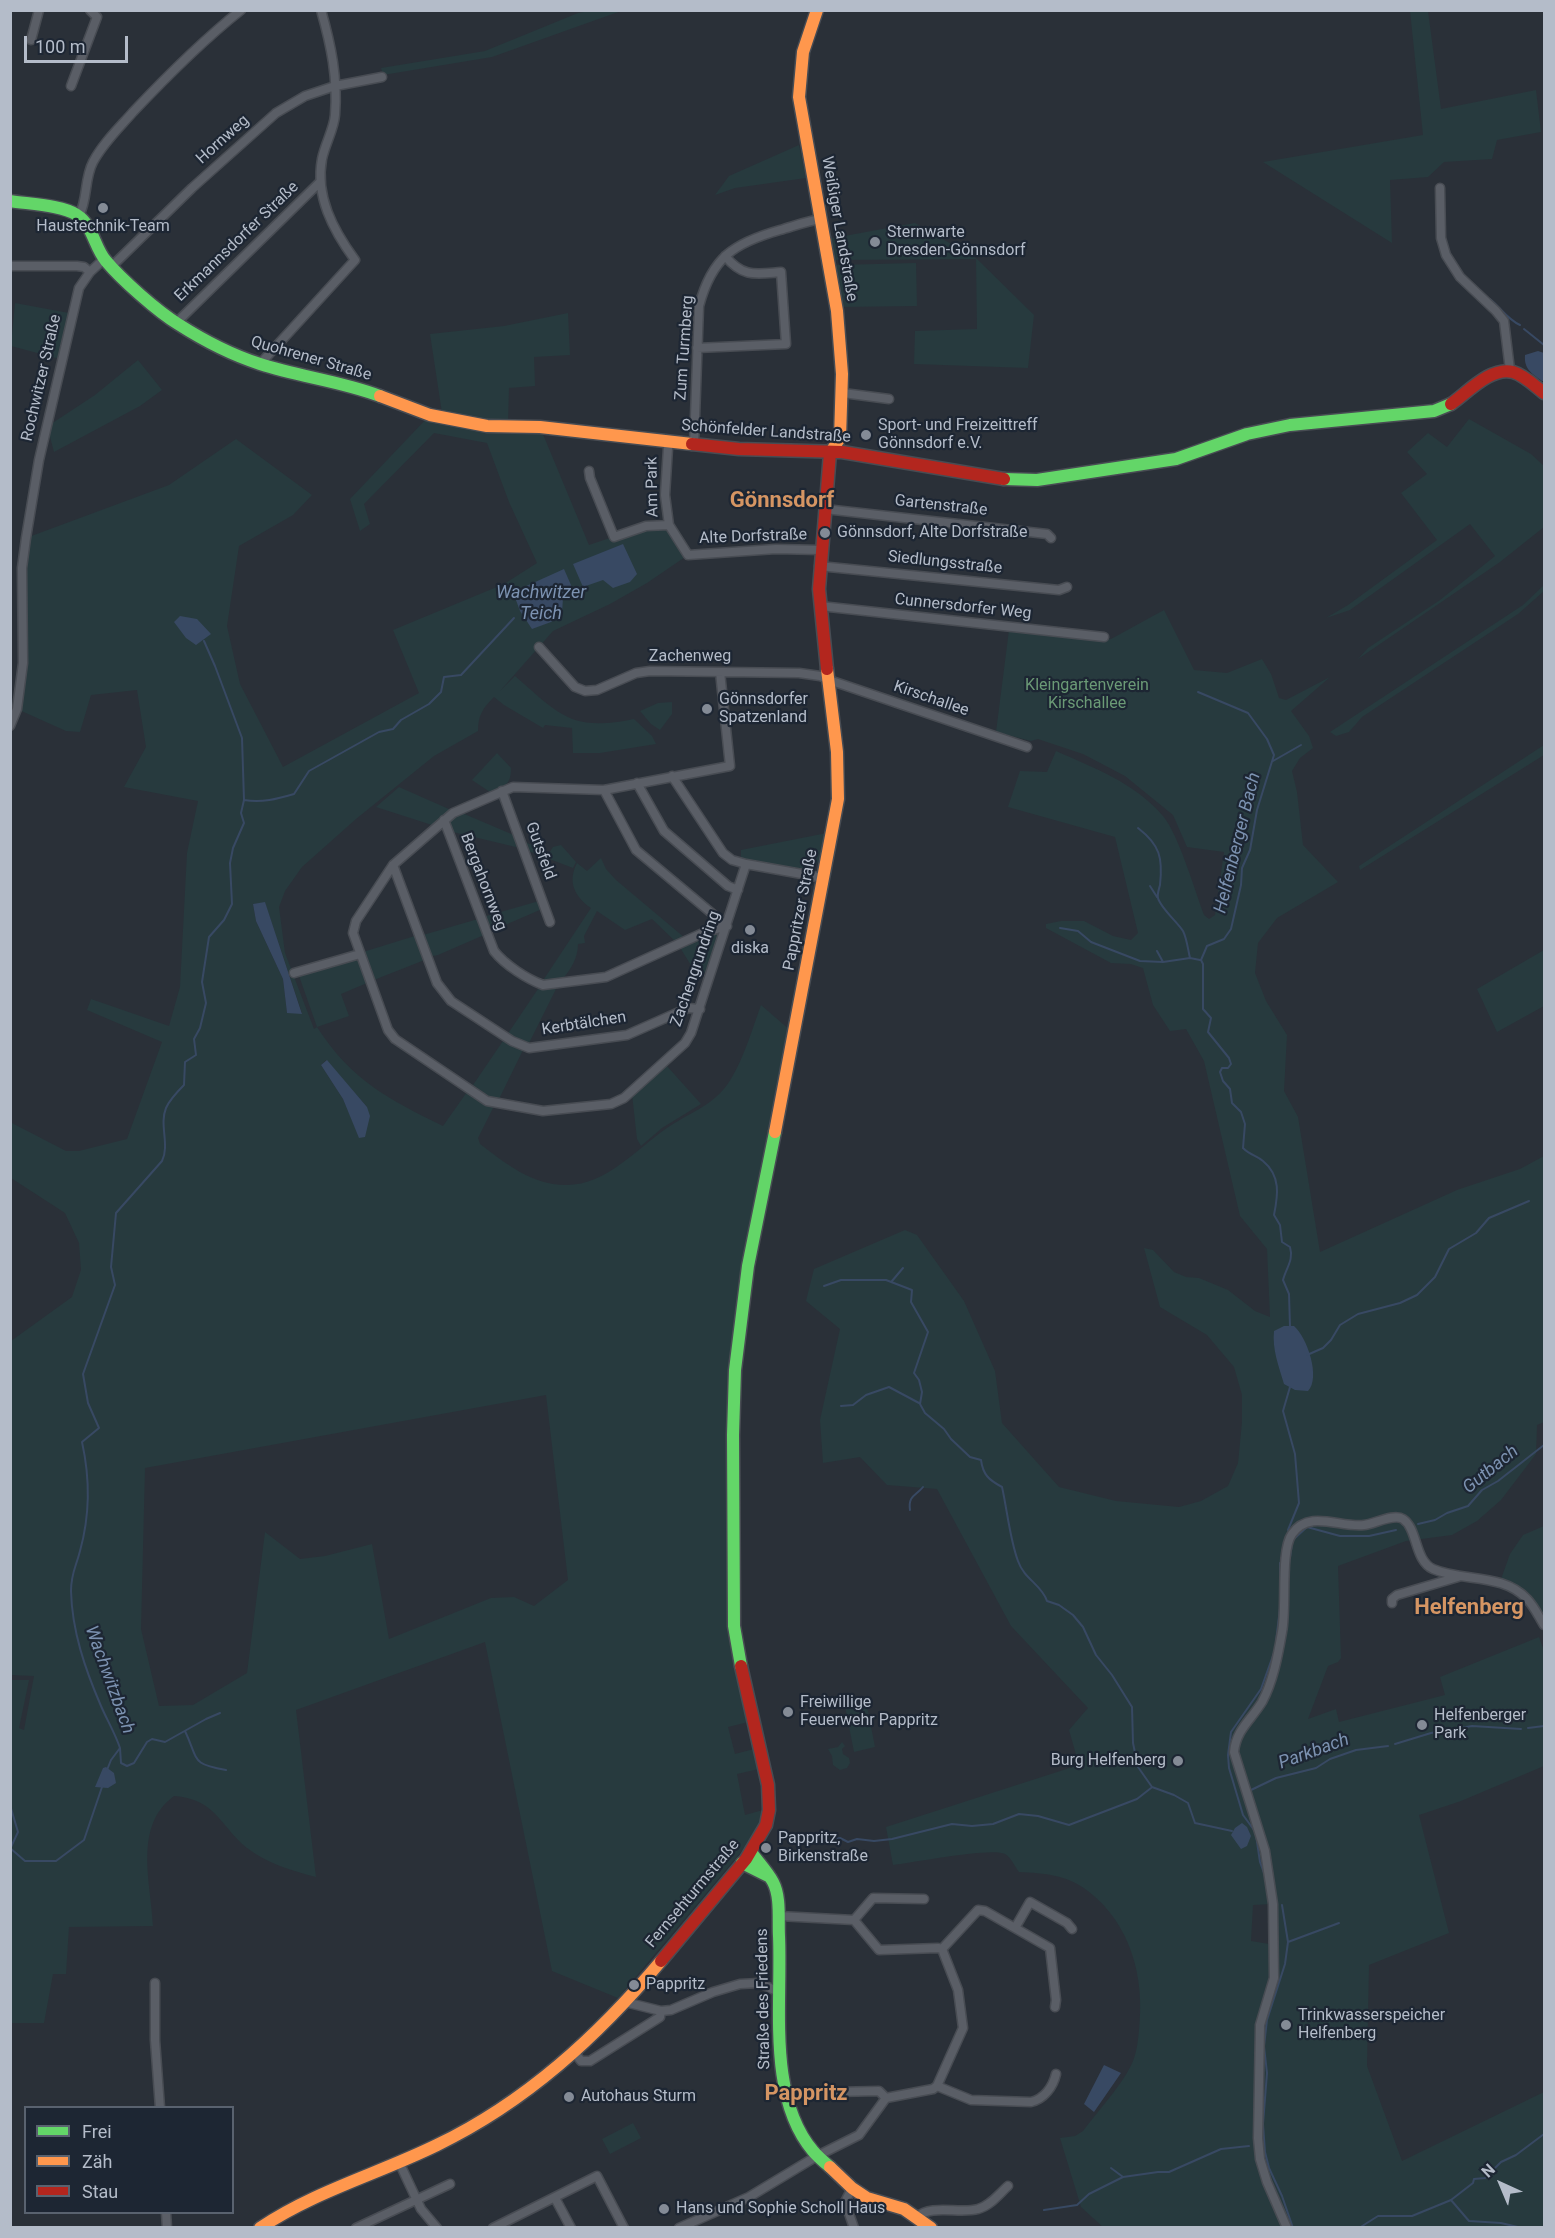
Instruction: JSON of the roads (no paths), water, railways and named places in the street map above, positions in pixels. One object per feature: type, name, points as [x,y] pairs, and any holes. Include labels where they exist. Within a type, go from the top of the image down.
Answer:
[{"type":"street","points":[[31,40],[39,10]]},
{"type":"street","points":[[71,86],[98,14],[90,10]]},
{"type":"street","points":[[10,201],[69,211],[79,216],[85,201],[86,182],[93,163],[108,139],[168,75],[210,35],[241,10]]},
{"type":"street","points":[[260,364],[355,260],[330,221],[320,182],[322,158],[335,117],[332,47],[321,10]]},
{"type":"street","name":"Weißiger Landstraße","points":[[817,10],[803,49],[799,97],[837,311],[843,393],[840,438],[830,453]]},
{"type":"street","name":"Hornweg","points":[[107,263],[276,113],[305,96],[335,86],[382,76]]},
{"type":"street","name":"Erkmannsdorfer Straße","points":[[176,323],[320,182]]},
{"type":"street","points":[[1440,188],[1441,230],[1446,255],[1460,277],[1504,321],[1510,370],[1545,393]]},
{"type":"street","name":"Quohrener Straße","points":[[79,216],[89,228],[107,263],[176,323],[217,346],[260,364],[356,387],[430,415],[443,417]]},
{"type":"street","name":"Zum Turmberg","points":[[694,445],[699,306],[704,287],[713,270],[735,247],[751,238],[821,219]]},
{"type":"street","points":[[697,348],[786,344],[781,272],[755,274],[741,271],[725,256]]},
{"type":"street","name":"Rochwitzer Straße","points":[[10,726],[17,709],[23,663],[22,568],[35,482],[80,288],[90,272],[107,263]]},
{"type":"street","points":[[10,266],[77,266],[84,267],[90,272]]},
{"type":"street","name":"Schönfelder Landstraße","points":[[443,417],[486,426],[540,427],[694,445],[740,449],[842,452],[1015,480],[1058,478],[1176,459],[1247,434],[1303,423],[1413,414],[1442,409],[1498,373],[1510,370]]},
{"type":"street","points":[[843,393],[889,399]]},
{"type":"street","name":"Am Park","points":[[668,447],[665,495],[669,525],[688,555]]},
{"type":"street","name":"Pappritzer Straße","points":[[735,1370],[748,1266],[834,832],[838,783],[826,678],[819,566],[830,453]]},
{"type":"street","name":"Am Park","points":[[589,471],[614,537],[646,526],[669,525]]},
{"type":"street","name":"Gartenstraße","points":[[825,509],[1047,534],[1051,538]]},
{"type":"street","name":"Alte Dorfstraße","points":[[688,555],[776,549],[820,550]]},
{"type":"street","name":"Siedlungsstraße","points":[[819,566],[1059,590],[1067,587]]},
{"type":"street","name":"Cunnersdorfer Weg","points":[[820,606],[1104,637]]},
{"type":"street","name":"Zachenweg","points":[[539,647],[575,687],[585,691],[597,690],[636,673],[650,671],[799,673],[826,678]]},
{"type":"street","name":"Zachengrundring","points":[[720,672],[730,765],[604,790],[513,787],[502,791],[453,813],[393,865],[353,927],[353,933],[388,1030],[395,1039],[487,1101],[543,1111],[611,1104],[624,1098],[685,1043],[691,1033],[746,864]]},
{"type":"street","name":"Kirschallee","points":[[826,678],[1027,747]]},
{"type":"street","points":[[672,776],[723,853],[732,861],[824,878]]},
{"type":"street","points":[[637,783],[664,831],[728,886],[738,890]]},
{"type":"street","points":[[604,790],[636,850],[727,926]]},
{"type":"street","name":"Gutsfeld","points":[[502,791],[550,922]]},
{"type":"street","name":"Bergahornweg","points":[[444,820],[494,951],[535,982],[543,985],[606,977],[703,933],[727,926]]},
{"type":"street","name":"Kerbtälchen","points":[[393,865],[437,983],[444,994],[512,1041],[529,1048],[627,1035],[688,1008],[700,1009]]},
{"type":"street","points":[[294,973],[360,954]]},
{"type":"street","name":"Fernsehturmstraße","points":[[260,2228],[304,2202],[436,2146],[502,2109],[574,2053],[625,2002],[751,1852],[763,1833],[770,1801],[768,1785],[742,1675],[734,1626],[735,1370]]},
{"type":"street","points":[[1287,2228],[1267,2182],[1260,2158],[1258,2138],[1260,2025],[1274,1978],[1273,1904],[1265,1851],[1234,1752],[1235,1741],[1240,1730],[1261,1703],[1268,1689],[1283,1631],[1286,1603],[1286,1552],[1290,1535],[1304,1522],[1313,1520],[1350,1526],[1396,1518],[1403,1519],[1408,1525],[1424,1562],[1429,1567],[1459,1576],[1498,1582],[1527,1599],[1545,1625]]},
{"type":"street","points":[[1425,1585],[1429,1567]]},
{"type":"street","points":[[1392,1603],[1392,1599],[1397,1595],[1459,1576]]},
{"type":"street","name":"Straße des Friedens","points":[[751,1852],[771,1878],[777,1894],[780,2052],[784,2089],[793,2117],[817,2156],[852,2188],[867,2198],[898,2206],[931,2228]]},
{"type":"street","points":[[742,1863],[771,1878]]},
{"type":"street","points":[[854,1920],[873,1899],[924,1899]]},
{"type":"street","points":[[1015,1928],[1030,1902],[1067,1923],[1072,1929]]},
{"type":"street","points":[[942,1949],[978,1910],[985,1911],[1050,1948],[1056,2000],[1054,2007]]},
{"type":"street","points":[[779,1916],[854,1920],[879,1950],[942,1949]]},
{"type":"street","points":[[938,2086],[963,2028],[958,1990],[942,1949]]},
{"type":"street","points":[[155,1983],[155,2040],[160,2106]]},
{"type":"street","points":[[625,2002],[661,2011],[671,2010],[713,1992],[740,1984],[759,1983],[779,1992]]},
{"type":"street","points":[[574,2053],[581,2061],[590,2061],[660,2017],[661,2011]]},
{"type":"street","points":[[679,2228],[749,2197],[817,2156],[859,2135],[886,2098],[938,2086],[971,2100],[1031,2102],[1040,2100],[1054,2084],[1056,2074]]},
{"type":"street","points":[[835,2092],[879,2091],[886,2098]]},
{"type":"street","points":[[399,2162],[416,2199],[437,2228]]},
{"type":"street","points":[[493,2228],[597,2176],[624,2228]]},
{"type":"street","points":[[356,2228],[450,2184]]},
{"type":"street","points":[[916,2217],[929,2211],[977,2209],[986,2206],[1008,2186]]},
{"type":"street","points":[[852,2188],[845,2202],[854,2228]]},
{"type":"street","points":[[555,2198],[571,2228]]},
{"type":"water","points":[[1538,351],[1544,353],[1544,381],[1532,373],[1526,364],[1525,355]]},
{"type":"water","points":[[623,544],[637,574],[630,582],[613,588],[603,580],[583,587],[573,564]]},
{"type":"water","name":"Wachwitzer Teich","points":[[564,569],[574,592],[563,598],[562,613],[551,622],[532,629],[520,611],[513,592]]},
{"type":"water","points":[[180,616],[197,619],[211,634],[196,645],[186,638],[174,622]]},
{"type":"water","points":[[265,902],[302,1014],[287,1013],[283,979],[256,921],[253,904]]},
{"type":"water","points":[[327,1060],[367,1107],[370,1116],[365,1137],[359,1138],[343,1099],[321,1065]]},
{"type":"water","points":[[1284,1326],[1294,1326],[1308,1348],[1313,1377],[1308,1391],[1295,1390],[1284,1384],[1276,1358],[1274,1331]]},
{"type":"water","points":[[106,1767],[114,1773],[116,1783],[108,1788],[95,1787],[103,1768]]},
{"type":"water","points":[[1242,1823],[1247,1827],[1251,1836],[1247,1846],[1241,1849],[1231,1835]]},
{"type":"water","points":[[1104,2065],[1121,2073],[1094,2112],[1084,2104]]},
{"type":"waterway","points":[[1490,299],[1508,317],[1520,325]]},
{"type":"waterway","points":[[1524,329],[1544,345]]},
{"type":"waterway","name":"Wachwitzbach","points":[[107,1770],[120,1748],[85,1664],[74,1621],[71,1591],[87,1510],[88,1483],[82,1442],[99,1428],[88,1403],[83,1374],[115,1285],[111,1267],[116,1213],[162,1161],[165,1148],[164,1115],[166,1108],[184,1085],[185,1062],[196,1055],[194,1039],[200,1028],[206,1003],[202,982],[209,937],[224,920],[232,904],[230,863],[233,848],[244,823],[241,813],[244,800],[263,801],[294,794],[309,771],[379,732],[393,729],[401,720],[429,704],[441,692],[444,677],[461,675],[514,618]]},
{"type":"waterway","points":[[204,641],[242,738],[244,800]]},
{"type":"waterway","name":"Helfenberger Bach","points":[[1198,692],[1248,713],[1267,739],[1274,755],[1257,810],[1250,850],[1242,868],[1241,885],[1231,929],[1224,939],[1207,946],[1201,960],[1203,964],[1203,1009],[1211,1018],[1208,1032],[1229,1058],[1231,1064],[1228,1068],[1222,1068],[1220,1072],[1223,1081],[1230,1089],[1232,1103],[1241,1112],[1245,1124],[1243,1148],[1269,1167],[1277,1186],[1274,1215],[1280,1225],[1282,1242],[1290,1247],[1291,1252],[1283,1280],[1289,1294],[1290,1327]]},
{"type":"waterway","points":[[1273,761],[1301,745]]},
{"type":"waterway","points":[[1138,828],[1151,840],[1160,860],[1159,902],[1183,931],[1190,958],[1200,960]]},
{"type":"waterway","points":[[1150,886],[1157,897]]},
{"type":"waterway","points":[[1060,928],[1078,931],[1091,942],[1140,961],[1163,962],[1190,958]]},
{"type":"waterway","points":[[1157,951],[1163,962]]},
{"type":"waterway","points":[[1307,1355],[1323,1348],[1340,1325],[1358,1314],[1400,1303],[1417,1295],[1435,1277],[1449,1249],[1476,1233],[1489,1218],[1529,1201]]},
{"type":"waterway","points":[[892,1281],[903,1268]]},
{"type":"waterway","points":[[824,1286],[841,1280],[886,1280],[912,1290],[911,1302],[928,1332],[914,1373],[919,1380],[922,1392],[920,1404],[925,1413],[944,1429],[970,1457],[981,1460],[987,1476],[1002,1487],[1018,1561],[1028,1577],[1045,1595],[1047,1601],[1059,1605],[1073,1615],[1083,1627],[1096,1655],[1132,1707],[1133,1743],[1138,1767],[1152,1787],[1188,1803],[1195,1823],[1232,1831]]},
{"type":"waterway","points":[[841,1406],[853,1405],[866,1395],[889,1387],[919,1403]]},
{"type":"waterway","name":"Helfenberger Bach","points":[[1290,1387],[1283,1411],[1295,1454],[1299,1503],[1288,1530],[1290,1532]]},
{"type":"waterway","name":"Gutbach","points":[[1418,1524],[1435,1520],[1468,1506],[1482,1490],[1498,1481],[1544,1445]]},
{"type":"waterway","points":[[910,1510],[911,1499],[923,1487]]},
{"type":"waterway","name":"Gutbach","points":[[1295,1538],[1307,1527],[1340,1536],[1369,1536],[1396,1530]]},
{"type":"waterway","name":"Helfenberger Bach","points":[[1288,1559],[1293,1537]]},
{"type":"waterway","name":"Helfenberger Bach","points":[[1280,1596],[1280,1563],[1283,1562]]},
{"type":"waterway","name":"Helfenberger Bach","points":[[1276,1641],[1280,1608]]},
{"type":"waterway","name":"Helfenberger Bach","points":[[1254,1830],[1243,1815],[1229,1768],[1228,1755],[1231,1732],[1261,1689],[1275,1650]]},
{"type":"waterway","points":[[120,1748],[121,1763],[127,1766],[134,1763],[147,1742],[152,1739],[165,1742],[220,1713]]},
{"type":"waterway","name":"Parkbach","points":[[1395,1744],[1431,1733],[1472,1726],[1521,1729]]},
{"type":"waterway","points":[[1528,1728],[1544,1726]]},
{"type":"waterway","points":[[185,1731],[201,1763],[226,1770]]},
{"type":"waterway","name":"Parkbach","points":[[1251,1790],[1276,1778],[1316,1768],[1330,1759],[1356,1750],[1388,1746]]},
{"type":"waterway","name":"Wachwitzbach","points":[[10,1848],[25,1861],[56,1861],[84,1840],[102,1787]]},
{"type":"waterway","points":[[825,1841],[840,1838],[848,1842],[857,1839],[874,1841],[892,1839],[952,1824],[972,1826],[993,1824],[1019,1814],[1038,1816],[1069,1825],[1137,1799],[1151,1788]]},
{"type":"waterway","points":[[10,1805],[18,1832],[11,1847]]},
{"type":"waterway","name":"Helfenberger Bach","points":[[1256,1835],[1264,1873]]},
{"type":"waterway","name":"Helfenberger Bach","points":[[1282,1905],[1288,1942],[1285,1964],[1267,2020],[1264,2046],[1267,2073],[1263,2124],[1265,2152],[1269,2168],[1293,2228]]},
{"type":"waterway","points":[[1288,1942],[1339,1923]]},
{"type":"waterway","points":[[1359,2228],[1378,2216],[1412,2216],[1451,2200],[1473,2183],[1474,2179],[1485,2178],[1501,2162],[1516,2155],[1544,2134]]},
{"type":"waterway","points":[[1044,2210],[1077,2205],[1089,2194],[1123,2177],[1169,2172],[1221,2149],[1249,2146]]},
{"type":"waterway","points":[[1111,2168],[1123,2177]]},
{"type":"waterway","points":[[1451,2200],[1469,2221],[1501,2223],[1522,2228]]},
{"type":"place","name":"Haustechnik-Team","points":[[103,208]]},
{"type":"place","name":"Sternwarte Dresden-Gönnsdorf","points":[[875,242]]},
{"type":"place","name":"Sport- und Freizeittreff Gönnsdorf e.V.","points":[[866,435]]},
{"type":"place","name":"Gönnsdorf, Alte Dorfstraße","points":[[825,533]]},
{"type":"place","name":"Gönnsdorfer Spatzenland","points":[[707,709]]},
{"type":"place","name":"diska","points":[[750,930]]},
{"type":"place","name":"Freiwillige Feuerwehr Pappritz","points":[[788,1712]]},
{"type":"place","name":"Helfenberger Park","points":[[1422,1725]]},
{"type":"place","name":"Burg Helfenberg","points":[[1178,1761]]},
{"type":"place","name":"Pappritz, Birkenstraße","points":[[766,1848]]},
{"type":"place","name":"Pappritz","points":[[634,1985]]},
{"type":"place","name":"Trinkwasserspeicher Helfenberg","points":[[1286,2025]]},
{"type":"place","name":"Autohaus Sturm","points":[[569,2097]]},
{"type":"place","name":"Hans und Sophie Scholl Haus","points":[[664,2209]]},
{"type":"district","name":"Gönnsdorf","points":[[782,501]]},
{"type":"district","name":"Helfenberg","points":[[1469,1608]]},
{"type":"district","name":"Pappritz","points":[[806,2094]]},
{"type":"park label","name":"Kleingartenverein Kirschallee","points":[[1087,695]]}]
